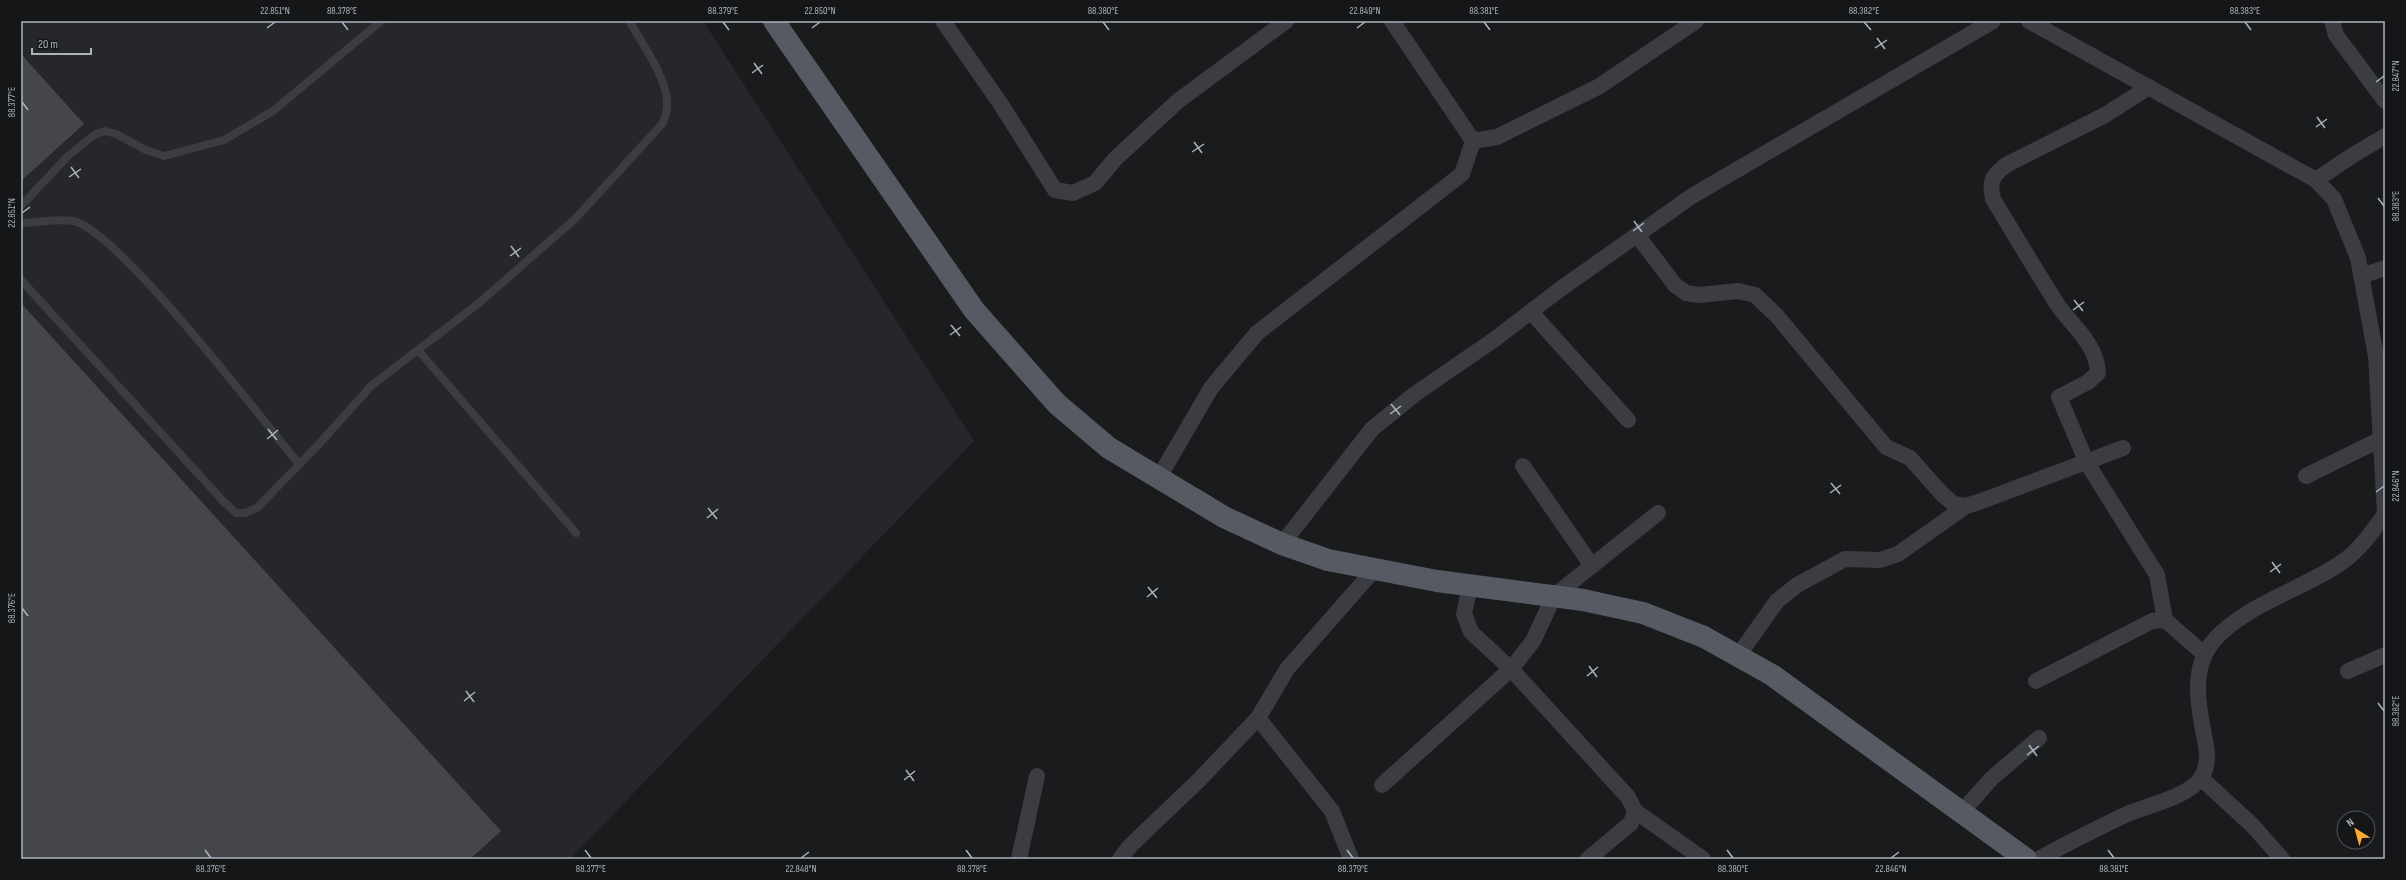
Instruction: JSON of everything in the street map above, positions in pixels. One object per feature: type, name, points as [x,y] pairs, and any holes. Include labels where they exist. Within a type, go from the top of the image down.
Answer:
[{"type":"main road","points":[[774,21],[974,310],[1057,404],[1109,448],[1158,479],[1224,517],[1282,544],[1328,560],[1374,570],[1470,586],[1554,596],[1643,613],[1704,637],[1772,675],[2026,859]]},
{"type":"street","points":[[944,21],[1000,104],[1055,190],[1073,193],[1095,183],[1116,158],[1178,102],[1286,21]]},
{"type":"street","points":[[1392,21],[1473,141]]},
{"type":"street","points":[[1473,141],[1497,137],[1598,87],[1696,21]]},
{"type":"street","points":[[1282,544],[1372,429],[1415,394],[1495,339],[1692,196],[1993,21]]},
{"type":"street","points":[[2029,21],[2316,180],[2334,199],[2358,258],[2376,356],[2385,514],[2368,538],[2342,563],[2256,607],[2220,633],[2204,654],[2196,685],[2208,757],[2200,778],[2186,791],[2128,814],[2071,840],[2039,859]]},
{"type":"street","points":[[2332,21],[2336,35],[2385,101]]},
{"type":"street","points":[[2149,87],[2105,115],[2006,165],[1995,173],[1990,186],[1993,199],[2009,226],[2058,305],[2090,346],[2098,361],[2098,373],[2088,382],[2059,397],[2087,463],[2157,576],[2165,620],[2204,654]]},
{"type":"street","points":[[2316,180],[2350,156],[2385,136]]},
{"type":"street","points":[[1158,479],[1211,388],[1257,333],[1462,174],[1473,141]]},
{"type":"street","points":[[1637,235],[1675,286],[1686,293],[1699,294],[1738,291],[1754,295],[1778,316],[1886,447],[1910,458],[1943,495],[1954,504],[1966,506]]},
{"type":"street","points":[[2362,276],[2385,268]]},
{"type":"street","points":[[1531,312],[1628,420]]},
{"type":"street","points":[[2306,476],[2381,439]]},
{"type":"street","points":[[1738,656],[1777,600],[1797,586],[1844,559],[1880,560],[1898,554],[1966,506],[2087,463],[2122,448]]},
{"type":"street","points":[[1523,466],[1592,566]]},
{"type":"street","points":[[1382,786],[1511,669],[1533,641],[1554,596],[1658,513]]},
{"type":"street","points":[[1120,859],[1130,846],[1200,780],[1258,718],[1287,669],[1374,570]]},
{"type":"street","points":[[1470,586],[1464,614],[1471,632],[1511,669],[1628,797],[1635,811],[1703,859]]},
{"type":"street","points":[[2036,682],[2152,621],[2165,620]]},
{"type":"street","points":[[2348,671],[2385,655]]},
{"type":"street","points":[[1258,718],[1332,811],[1351,859]]},
{"type":"street","points":[[1961,813],[1992,778],[2040,738]]},
{"type":"street","points":[[1019,859],[1037,776]]},
{"type":"street","points":[[2200,778],[2253,826],[2282,859]]},
{"type":"street","points":[[1588,859],[1631,823],[1635,811]]},
{"type":"lane","points":[[21,206],[68,156],[94,135],[105,131],[116,134],[146,150],[164,156],[224,140],[273,111],[381,21]]},
{"type":"lane","points":[[21,280],[87,354],[236,513],[245,513],[257,508],[371,386],[479,303],[575,219],[663,123],[667,108],[666,95],[660,76],[629,21]]},
{"type":"lane","points":[[21,223],[73,221],[101,237],[161,297],[299,464]]},
{"type":"lane","points":[[418,350],[576,533]]},
{"type":"shaded area","points":[[21,21],[703,21],[974,441],[570,859],[21,859]]},
{"type":"building","points":[[21,54],[84,124],[21,181]]},
{"type":"building","points":[[21,303],[501,831],[470,859],[21,859]]}]
